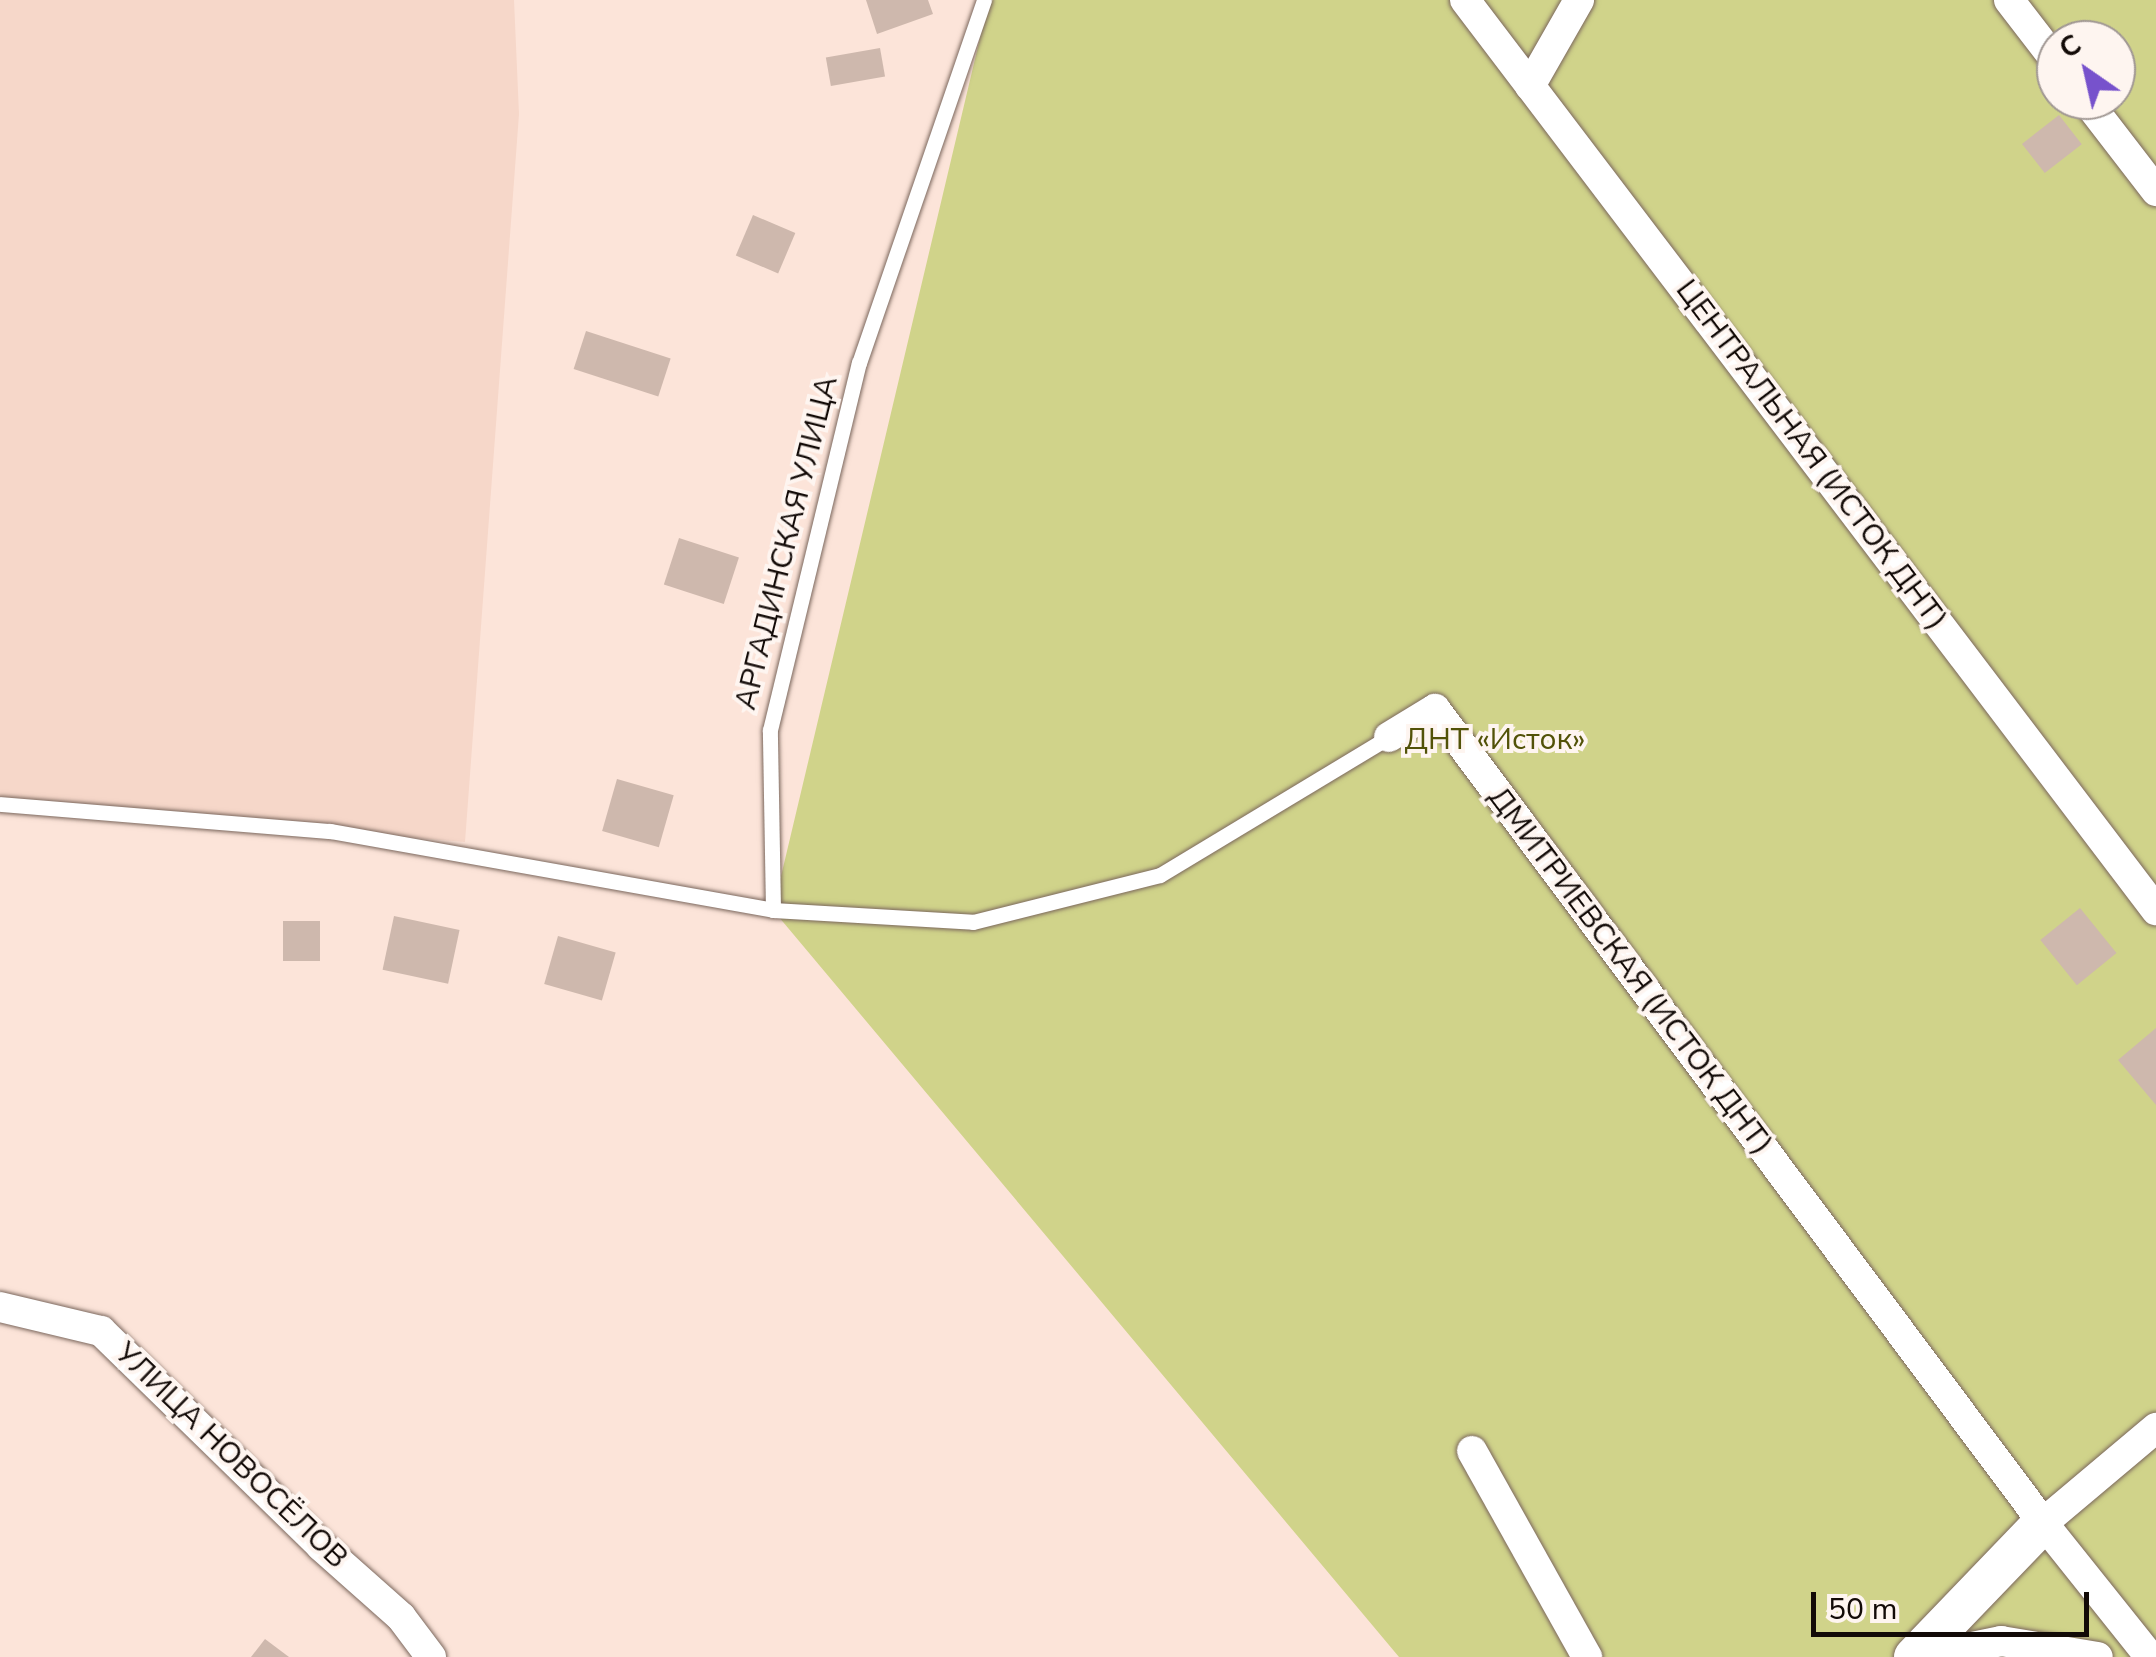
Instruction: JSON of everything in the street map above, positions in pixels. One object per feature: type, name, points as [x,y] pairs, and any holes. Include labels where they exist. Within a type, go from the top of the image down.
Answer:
[{"type":"street","name":"ЦЕНТРАЛЬНАЯ (ИСТОК ДНТ)","points":[[1465,0],[2156,910]]},
{"type":"street","points":[[1530,86],[1579,0]]},
{"type":"street","points":[[2009,0],[2036,36]]},
{"type":"street","points":[[2101,120],[2156,192]]},
{"type":"street","name":"ДМИТРИЕВСКАЯ (ИСТОК ДНТ)","points":[[1389,737],[1434,710],[2043,1523],[2150,1657]]},
{"type":"street","name":"УЛИЦА НОВОСЁЛОВ","points":[[0,1307],[101,1330],[321,1546],[401,1618],[431,1657]]},
{"type":"street","points":[[1914,1657],[2043,1523],[2156,1428]]},
{"type":"street","points":[[1472,1452],[1587,1657]]},
{"type":"street","points":[[1924,1657],[2001,1640],[2098,1657]]},
{"type":"lane","name":"АРГАДИНСКАЯ УЛИЦА","points":[[773,910],[770,730],[858,363],[984,0]]},
{"type":"lane","name":"ДМИТРИЕВСКАЯ (ИСТОК ДНТ)","points":[[773,910],[973,922],[1160,875],[1389,737]]},
{"type":"lane","points":[[0,804],[330,831],[773,910]]},
{"type":"shaded area","points":[[0,0],[514,0],[519,114],[465,842],[0,804]]},
{"type":"green space","name":"ДНТ «Исток»","points":[[989,0],[2156,0],[2156,1657],[1399,1657],[773,910]]},
{"type":"building","points":[[866,0],[928,0],[933,14],[877,34]]},
{"type":"building","points":[[880,48],[885,77],[831,86],[826,58]]},
{"type":"building","points":[[2053,120],[2063,120],[2082,144],[2045,173],[2022,144]]},
{"type":"building","points":[[753,215],[795,233],[778,273],[736,256]]},
{"type":"building","points":[[586,331],[671,359],[658,397],[574,369]]},
{"type":"building","points":[[679,538],[739,557],[724,604],[664,585]]},
{"type":"building","points":[[617,779],[674,795],[659,847],[602,831]]},
{"type":"building","points":[[2080,908],[2117,953],[2077,985],[2040,940]]},
{"type":"building","points":[[394,916],[460,930],[448,984],[383,970]]},
{"type":"building","points":[[283,921],[320,921],[320,961],[283,961]]},
{"type":"building","points":[[558,936],[616,953],[602,1001],[544,984]]},
{"type":"building","points":[[2156,1028],[2156,1105],[2118,1060]]},
{"type":"building","points":[[265,1639],[289,1657],[251,1657]]}]
